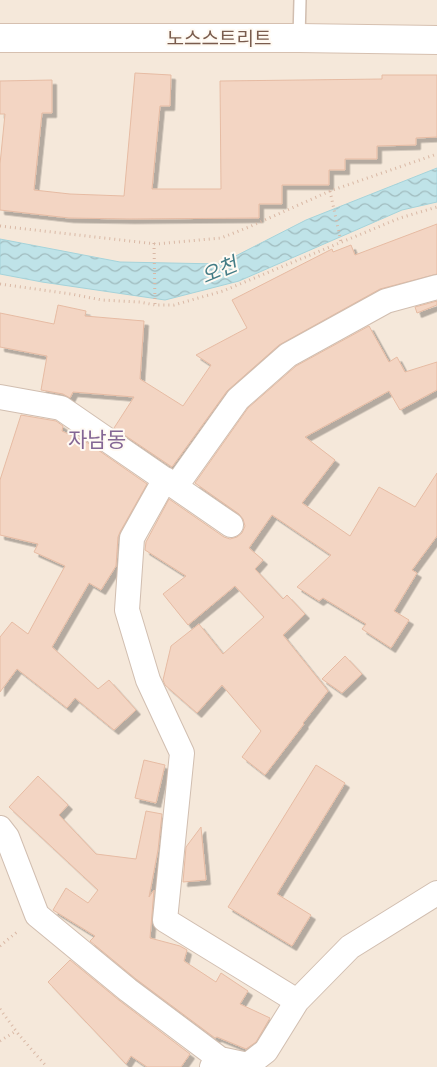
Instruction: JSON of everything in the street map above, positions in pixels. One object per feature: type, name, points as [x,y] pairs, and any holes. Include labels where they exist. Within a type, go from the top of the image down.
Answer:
[{"type":"main road","name":"노스스트리트","points":[[0,38],[437,40]]},
{"type":"street","points":[[297,1001],[165,920],[182,753],[148,680],[127,610],[132,538],[170,483],[238,399],[288,356],[386,301],[437,287]]},
{"type":"street","points":[[0,397],[61,408],[231,525]]},
{"type":"street","points":[[0,828],[6,837],[37,915],[216,1063],[248,1065],[266,1050],[297,1001],[350,947],[437,893]]},
{"type":"lane","points":[[299,38],[300,0]]},
{"type":"path","points":[[0,226],[154,243],[221,238],[330,191],[437,154]]},
{"type":"path","points":[[330,191],[341,240]]},
{"type":"path","points":[[0,284],[102,300],[174,305],[223,292],[341,240],[400,218],[437,207]]},
{"type":"path","points":[[154,243],[155,304]]},
{"type":"path","points":[[0,1009],[47,1067]]},
{"type":"path","points":[[0,1042],[16,1031]]},
{"type":"shaded area","points":[[0,0],[437,0],[437,1067],[0,1067]]},
{"type":"water","name":"오천","points":[[437,168],[437,202],[402,210],[239,281],[165,300],[0,274],[0,239],[120,262],[220,264],[306,220]]},
{"type":"building","points":[[135,73],[171,75],[170,106],[160,106],[152,189],[221,189],[220,81],[382,79],[382,75],[437,75],[437,137],[416,138],[416,145],[377,146],[377,159],[345,159],[345,170],[329,170],[329,185],[282,185],[282,204],[259,204],[259,218],[69,218],[0,210],[0,164],[5,114],[0,114],[0,81],[52,80],[52,113],[42,113],[34,190],[70,194],[124,196]]},
{"type":"building","points":[[437,224],[437,274],[380,289],[279,345],[227,391],[172,467],[114,428],[134,397],[73,392],[70,398],[63,394],[41,390],[47,356],[0,347],[0,313],[54,324],[58,305],[86,311],[85,316],[144,321],[140,379],[183,406],[211,365],[196,355],[247,328],[232,300],[332,249],[333,252],[351,245],[355,255]]},
{"type":"building","points":[[437,301],[437,305],[417,313],[415,307]]},
{"type":"building","points":[[369,326],[389,362],[397,357],[405,372],[437,362],[437,390],[400,410],[389,391],[305,437],[335,460],[302,503],[350,536],[379,487],[415,507],[437,473],[437,536],[412,570],[417,573],[394,611],[409,620],[391,648],[362,629],[366,624],[323,598],[319,601],[297,587],[331,555],[272,515],[249,548],[263,560],[255,569],[283,599],[287,595],[305,614],[283,635],[328,691],[265,775],[242,757],[261,731],[222,685],[197,713],[165,685],[163,680],[171,646],[199,624],[223,654],[264,617],[235,586],[188,625],[163,594],[186,576],[145,550],[146,542],[169,499],[224,537],[230,539],[242,533],[245,526],[239,514],[195,483],[248,408],[296,366]]},
{"type":"building","points":[[21,415],[56,421],[63,426],[62,431],[88,443],[147,484],[118,537],[116,566],[101,590],[89,583],[52,647],[98,689],[109,680],[136,710],[114,730],[75,698],[67,708],[17,669],[0,692],[0,637],[12,622],[28,634],[65,566],[34,552],[38,544],[0,535],[0,480]]},
{"type":"building","points":[[345,656],[362,674],[342,693],[322,679]]},
{"type":"building","points":[[144,760],[165,765],[156,803],[135,798]]},
{"type":"building","points":[[316,765],[345,783],[277,894],[311,915],[292,946],[228,907]]},
{"type":"building","points":[[38,776],[68,805],[59,815],[96,854],[136,859],[146,811],[162,814],[158,850],[149,897],[154,890],[150,938],[180,946],[187,950],[184,961],[216,982],[221,973],[248,991],[240,1004],[270,1018],[256,1042],[246,1049],[217,1037],[215,1038],[136,979],[90,941],[95,936],[53,910],[66,888],[88,903],[98,890],[9,807]]},
{"type":"building","points":[[201,827],[206,880],[183,882],[186,847]]},
{"type":"building","points":[[70,960],[190,1054],[181,1067],[147,1067],[131,1056],[126,1064],[48,982]]},
{"type":"district","name":"자남동","points":[[97,440]]}]
